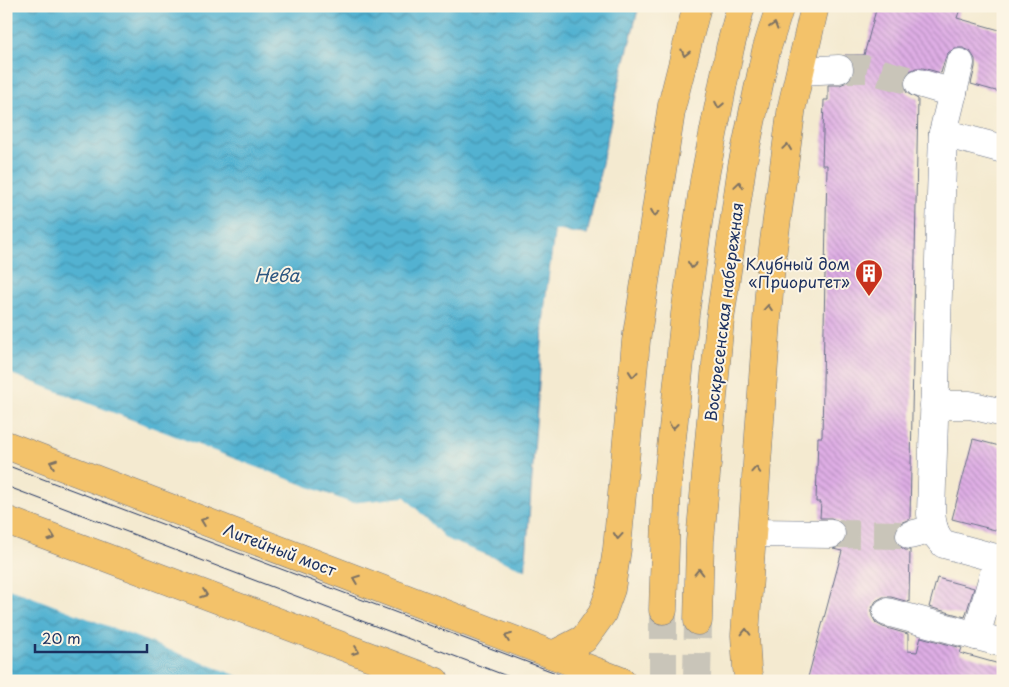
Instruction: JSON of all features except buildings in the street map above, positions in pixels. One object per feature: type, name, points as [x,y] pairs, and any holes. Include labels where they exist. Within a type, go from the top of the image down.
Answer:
[{"type":"main road","points":[[553,654],[584,640],[602,614],[611,588],[617,549],[636,341],[672,105],[697,6]]},
{"type":"main road","points":[[663,610],[667,486],[685,314],[704,181],[730,48],[741,6]]},
{"type":"main road","name":"Воскресенская набережная","points":[[698,621],[700,540],[720,320],[742,166],[766,51],[780,6]]},
{"type":"main road","points":[[749,681],[745,634],[771,264],[792,106],[815,6]]},
{"type":"main road","name":"Литейный мост","points":[[6,445],[621,681]]},
{"type":"main road","points":[[6,520],[435,681]]},
{"type":"lane","points":[[960,63],[943,133],[931,514],[922,532],[938,538],[944,544],[1000,560],[976,636]]},
{"type":"lane","points":[[801,71],[839,69]]},
{"type":"lane","points":[[918,83],[953,94]]},
{"type":"lane","points":[[943,133],[1003,149]]},
{"type":"lane","points":[[934,405],[970,405],[1003,413]]},
{"type":"lane","points":[[752,534],[831,534]]},
{"type":"lane","points":[[887,612],[1003,643]]},
{"type":"water","name":"Нева","points":[[6,6],[639,6],[617,91],[587,235],[555,231],[543,330],[526,558],[521,681],[6,681]]},
{"type":"pier","points":[[555,230],[587,235],[587,238],[557,233],[545,330],[543,330],[546,298]]},
{"type":"pier","points":[[6,372],[351,503],[405,497],[446,539],[528,571],[523,681],[251,681],[6,587]]},
{"type":"tunnel","points":[[839,69],[866,69],[919,83]]},
{"type":"tunnel","points":[[831,534],[910,535]]},
{"type":"tunnel","points":[[663,610],[663,681]]},
{"type":"tunnel","points":[[697,681],[698,621]]},
{"type":"tram line","points":[[6,465],[577,681]]},
{"type":"tram line","points":[[6,486],[520,681]]},
{"type":"place","name":"Клубный дом «Приоритет»","points":[[869,297]]}]
